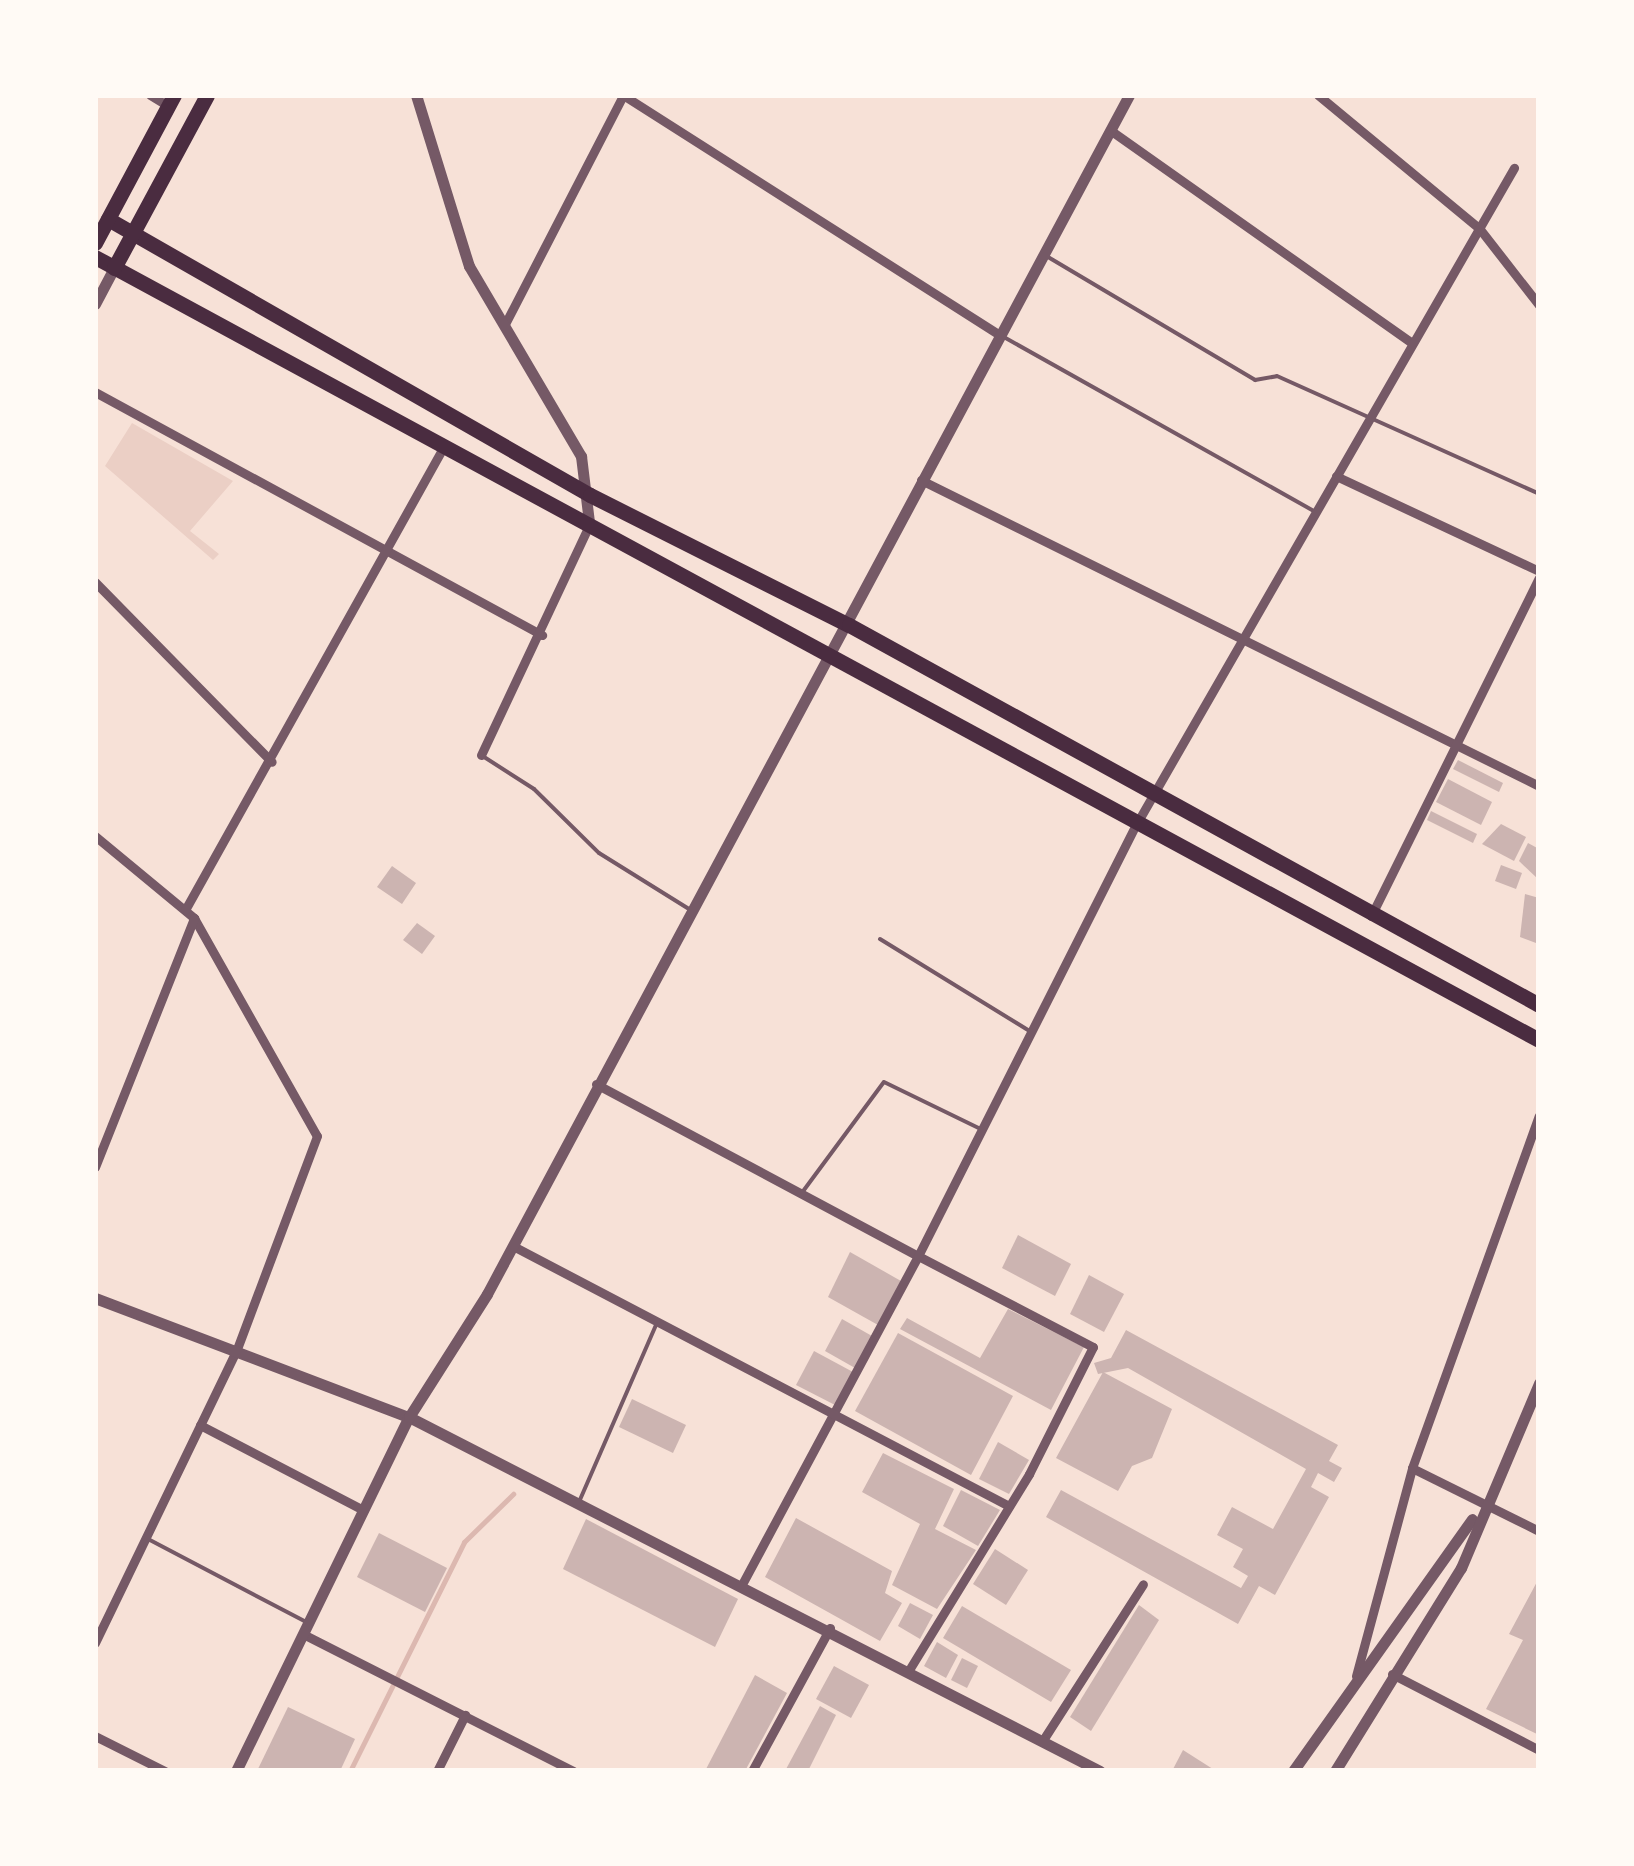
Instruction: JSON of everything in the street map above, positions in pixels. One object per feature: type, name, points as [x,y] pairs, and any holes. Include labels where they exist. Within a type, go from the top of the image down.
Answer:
[{"type":"highway","points":[[114,268],[207,95]]},
{"type":"highway","points":[[95,243],[171,101]]},
{"type":"highway","points":[[108,219],[590,494],[849,625],[1152,797],[1539,1004]]},
{"type":"highway","points":[[95,257],[834,654],[1539,1040]]},
{"type":"street","points":[[150,95],[171,101]]},
{"type":"street","points":[[416,95],[469,266],[581,456],[590,494],[589,522],[542,635],[480,755]]},
{"type":"street","points":[[504,326],[623,95],[998,334]]},
{"type":"street","points":[[236,1771],[409,1417],[513,1246],[596,1084],[834,654],[998,334],[1129,95]]},
{"type":"street","points":[[1318,95],[1479,228],[1539,305]]},
{"type":"street","points":[[1110,130],[1412,344]]},
{"type":"street","points":[[743,1582],[918,1256],[1137,823],[1514,168]]},
{"type":"street","points":[[95,304],[114,268]]},
{"type":"street","points":[[95,393],[388,547],[542,635]]},
{"type":"street","points":[[185,910],[272,762],[444,446]]},
{"type":"street","points":[[1336,476],[1539,575],[1371,916]]},
{"type":"street","points":[[922,480],[1539,786]]},
{"type":"street","points":[[95,582],[272,762]]},
{"type":"street","points":[[95,836],[194,918],[318,1136],[236,1352],[95,1643]]},
{"type":"street","points":[[95,1166],[194,918]]},
{"type":"street","points":[[596,1084],[1093,1346],[1010,1506],[909,1670]]},
{"type":"street","points":[[1356,1676],[1412,1468],[1539,1116]]},
{"type":"street","points":[[513,1246],[837,1412],[1010,1506]]},
{"type":"street","points":[[95,1298],[409,1417],[743,1582],[1100,1771]]},
{"type":"street","points":[[1336,1771],[1390,1673],[1461,1568],[1483,1503],[1539,1384]]},
{"type":"street","points":[[200,1425],[364,1510]]},
{"type":"street","points":[[1412,1468],[1539,1531]]},
{"type":"street","points":[[1293,1771],[1356,1676],[1483,1503]]},
{"type":"street","points":[[1043,1740],[1143,1584]]},
{"type":"street","points":[[306,1628],[573,1771]]},
{"type":"street","points":[[752,1771],[830,1628]]},
{"type":"street","points":[[1390,1673],[1539,1750]]},
{"type":"street","points":[[437,1771],[464,1715]]},
{"type":"street","points":[[95,1736],[165,1771]]},
{"type":"lane","points":[[1042,253],[1254,380],[1277,376],[1539,494]]},
{"type":"lane","points":[[998,334],[1315,512]]},
{"type":"lane","points":[[480,755],[534,790],[598,853],[692,911]]},
{"type":"lane","points":[[880,939],[1031,1032]]},
{"type":"lane","points":[[801,1194],[884,1082],[982,1130]]},
{"type":"lane","points":[[579,1502],[658,1320]]},
{"type":"lane","points":[[145,1538],[306,1628]]},
{"type":"shaded area","points":[[132,423],[233,481],[190,531],[219,554],[213,560],[105,466]]},
{"type":"building","points":[[1458,760],[1503,783],[1499,792],[1453,769]]},
{"type":"building","points":[[1448,779],[1492,802],[1481,825],[1436,802]]},
{"type":"building","points":[[1431,811],[1477,834],[1473,843],[1427,820]]},
{"type":"building","points":[[1501,824],[1526,837],[1514,861],[1482,844]]},
{"type":"building","points":[[1528,843],[1539,849],[1539,880],[1519,861]]},
{"type":"building","points":[[1501,865],[1522,873],[1516,889],[1495,881]]},
{"type":"building","points":[[392,866],[416,883],[402,904],[377,887]]},
{"type":"building","points":[[1525,894],[1539,898],[1536,943],[1520,937]]},
{"type":"building","points":[[417,923],[435,936],[422,954],[403,940]]},
{"type":"building","points":[[1018,1235],[1071,1264],[1055,1296],[1002,1268]]},
{"type":"building","points":[[850,1252],[901,1281],[878,1325],[828,1297]]},
{"type":"building","points":[[1089,1275],[1124,1294],[1104,1332],[1070,1314]]},
{"type":"building","points":[[1008,1309],[1084,1347],[1051,1410],[900,1329],[907,1318],[980,1358]]},
{"type":"building","points":[[842,1319],[872,1336],[855,1368],[825,1351]]},
{"type":"building","points":[[1126,1330],[1338,1445],[1329,1461],[1342,1468],[1334,1482],[1318,1473],[1311,1487],[1329,1497],[1275,1595],[1259,1586],[1238,1624],[1046,1517],[1061,1490],[1241,1588],[1248,1576],[1233,1567],[1243,1549],[1217,1535],[1232,1507],[1273,1529],[1306,1469],[1128,1368],[1098,1374],[1094,1363],[1111,1358]]},
{"type":"building","points":[[898,1333],[1013,1396],[971,1475],[855,1411]]},
{"type":"building","points":[[814,1351],[853,1372],[835,1405],[796,1385]]},
{"type":"building","points":[[1103,1372],[1172,1409],[1152,1458],[1132,1466],[1118,1491],[1056,1458]]},
{"type":"building","points":[[632,1399],[686,1425],[673,1453],[619,1427]]},
{"type":"building","points":[[998,1442],[1029,1460],[1009,1494],[979,1479]]},
{"type":"building","points":[[883,1453],[954,1489],[935,1529],[976,1550],[937,1609],[892,1585],[920,1524],[862,1492]]},
{"type":"building","points":[[961,1490],[1000,1510],[978,1546],[943,1526]]},
{"type":"building","points":[[796,1518],[892,1571],[885,1593],[902,1603],[880,1641],[765,1577]]},
{"type":"building","points":[[586,1519],[738,1599],[715,1647],[563,1569]]},
{"type":"building","points":[[379,1533],[447,1568],[425,1612],[357,1577]]},
{"type":"building","points":[[995,1549],[1028,1570],[1006,1605],[973,1584]]},
{"type":"building","points":[[1539,1578],[1539,1735],[1486,1709],[1523,1640],[1509,1634]]},
{"type":"building","points":[[910,1603],[933,1615],[920,1639],[898,1626]]},
{"type":"building","points":[[1139,1605],[1159,1620],[1091,1731],[1070,1717]]},
{"type":"building","points":[[962,1606],[1071,1670],[1051,1702],[943,1638]]},
{"type":"building","points":[[937,1642],[958,1655],[946,1678],[924,1666]]},
{"type":"building","points":[[962,1658],[978,1666],[967,1688],[951,1680]]},
{"type":"building","points":[[834,1666],[869,1685],[851,1718],[816,1699]]},
{"type":"building","points":[[755,1675],[787,1693],[745,1771],[705,1771]]},
{"type":"building","points":[[820,1706],[836,1715],[808,1771],[785,1771]]},
{"type":"building","points":[[288,1707],[355,1739],[340,1771],[257,1771]]},
{"type":"building","points":[[1183,1750],[1216,1771],[1172,1771]]},
{"type":"waterway","points":[[350,1771],[464,1542],[513,1494]]}]
